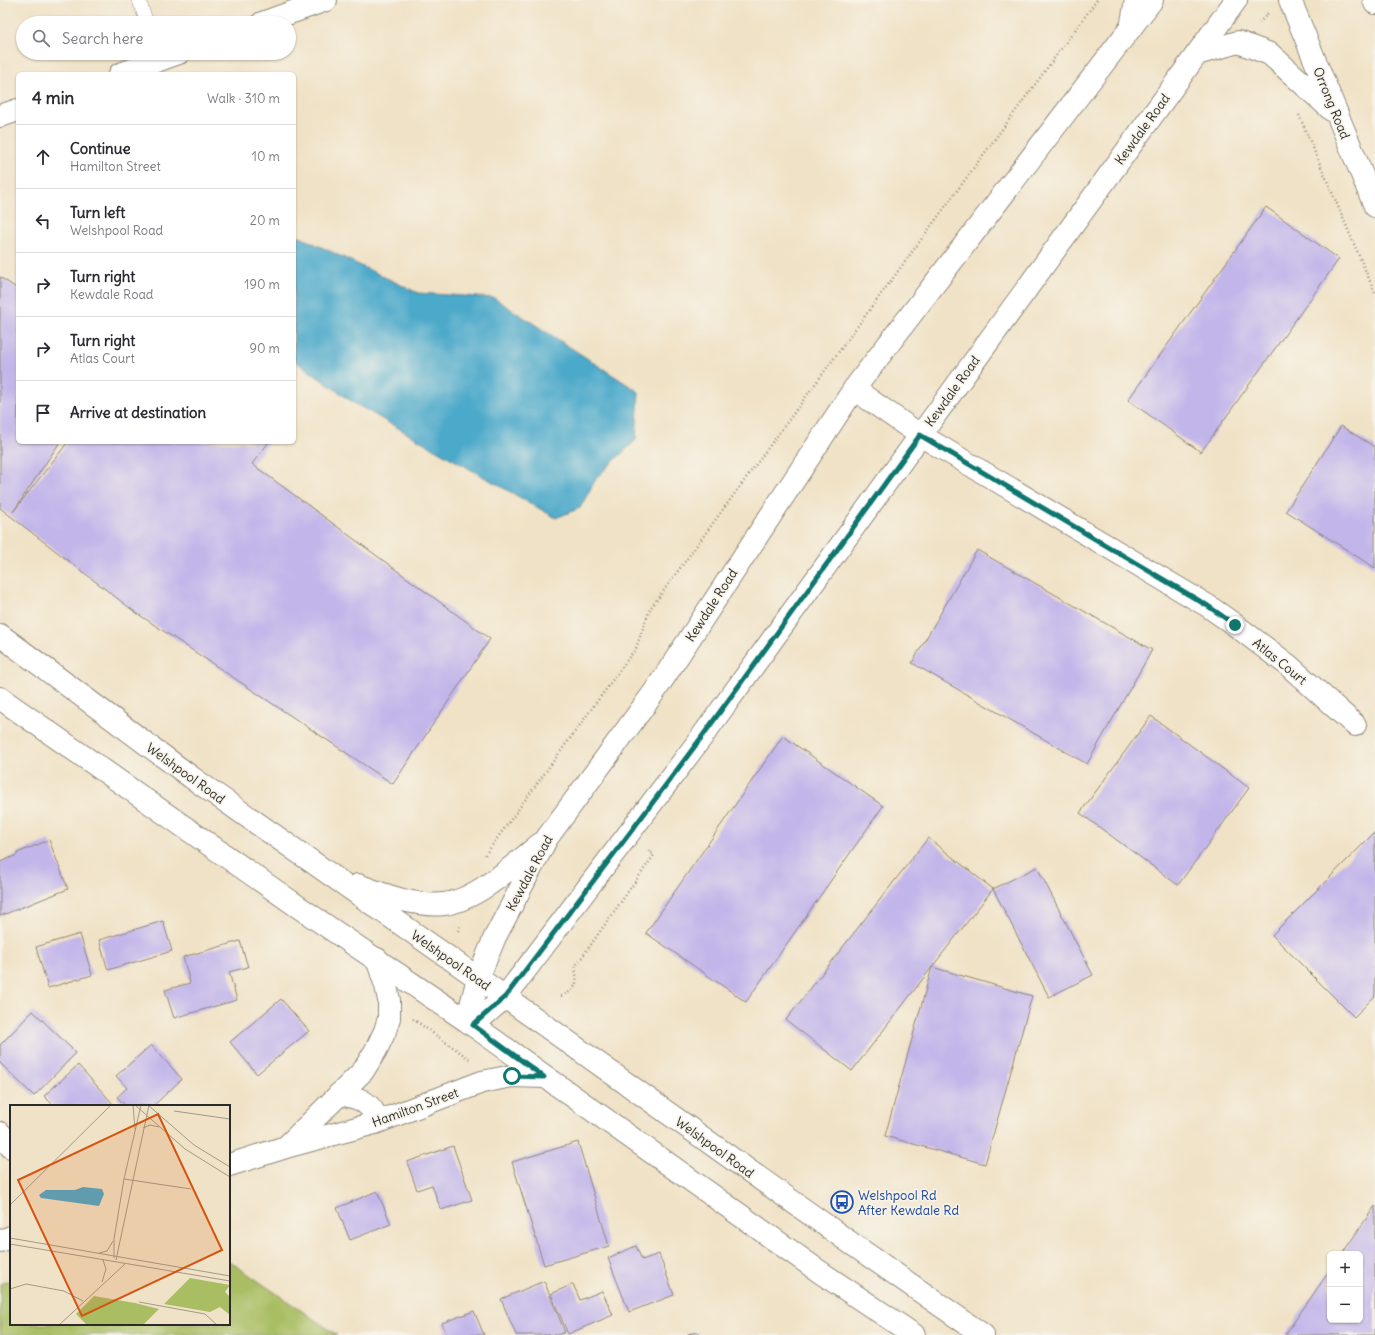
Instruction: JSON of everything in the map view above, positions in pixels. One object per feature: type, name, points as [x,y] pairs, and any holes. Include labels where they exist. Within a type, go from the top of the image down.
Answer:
[{"type":"main road","points":[[281,16],[326,0]]},
{"type":"main road","points":[[1130,28],[1136,0]]},
{"type":"main road","name":"Kewdale Road","points":[[470,1023],[478,978],[495,937],[547,838],[655,691],[854,389],[1152,0]]},
{"type":"main road","name":"Kewdale Road","points":[[470,1023],[505,997],[701,738],[1236,0]]},
{"type":"main road","name":"Orrong Road","points":[[1290,0],[1375,206]]},
{"type":"main road","points":[[1197,54],[1238,42],[1270,54],[1337,115]]},
{"type":"main road","points":[[125,72],[153,60]]},
{"type":"main road","points":[[0,116],[16,111]]},
{"type":"main road","name":"Atlas Court","points":[[854,389],[920,435],[1208,606],[1288,665],[1355,725]]},
{"type":"main road","name":"Welshpool Road","points":[[0,635],[191,777],[505,997],[845,1240],[983,1335]]},
{"type":"main road","points":[[0,698],[300,908],[470,1023],[820,1272],[914,1335]]},
{"type":"main road","points":[[332,876],[380,894],[402,900],[446,904],[485,888],[547,838]]},
{"type":"main road","name":"Hamilton Street","points":[[286,1147],[363,1071],[385,1032],[389,1018],[389,1000],[377,959]]},
{"type":"main road","name":"Hamilton Street","points":[[230,1165],[286,1147],[375,1123],[482,1082],[512,1076],[544,1077]]},
{"type":"main road","points":[[339,1094],[362,1099],[372,1108],[376,1116],[375,1123]]},
{"type":"main road","points":[[0,1133],[10,1146]]},
{"type":"main road","points":[[0,1241],[10,1237]]},
{"type":"lane","points":[[139,0],[145,16]]},
{"type":"path","points":[[481,861],[636,648],[650,610],[1097,0]]},
{"type":"path","points":[[1296,108],[1375,293]]},
{"type":"path","points":[[561,996],[570,992],[576,984],[575,968],[654,855],[629,834]]},
{"type":"path","points":[[458,931],[468,896]]},
{"type":"path","points":[[410,1017],[474,1062]]},
{"type":"green space","points":[[230,1262],[337,1335],[0,1335],[0,1284],[10,1280],[10,1325],[230,1325]]},
{"type":"water","points":[[296,235],[418,293],[494,298],[639,392],[636,440],[597,477],[580,508],[556,518],[354,403],[296,361]]},
{"type":"building","points":[[1266,207],[1339,259],[1201,452],[1128,400]]},
{"type":"building","points":[[0,277],[16,288],[16,444],[59,444],[13,512],[66,444],[267,444],[252,464],[490,639],[393,784],[135,612],[0,508]]},
{"type":"building","points":[[1341,426],[1375,447],[1375,568],[1286,511]]},
{"type":"building","points":[[977,550],[1152,650],[1087,764],[912,663]]},
{"type":"building","points":[[1151,716],[1249,788],[1178,885],[1080,813]]},
{"type":"building","points":[[783,736],[883,806],[746,1002],[646,933]]},
{"type":"building","points":[[1375,832],[1375,996],[1354,1017],[1272,935]]},
{"type":"building","points":[[928,838],[993,889],[852,1071],[786,1020]]},
{"type":"building","points":[[49,840],[68,889],[0,916],[0,862],[17,855],[17,853]]},
{"type":"building","points":[[1037,867],[1093,975],[1049,997],[993,889]]},
{"type":"building","points":[[163,921],[172,951],[108,970],[99,940]]},
{"type":"building","points":[[80,934],[92,975],[48,988],[36,947]]},
{"type":"building","points":[[240,941],[248,967],[229,972],[237,1000],[174,1018],[165,990],[190,983],[183,957]]},
{"type":"building","points":[[932,967],[1032,996],[985,1164],[885,1136]]},
{"type":"building","points":[[281,999],[309,1031],[257,1074],[230,1042]]},
{"type":"building","points":[[33,1011],[76,1053],[34,1096],[0,1063],[0,1045]]},
{"type":"building","points":[[151,1045],[182,1079],[154,1105],[125,1105],[117,1097],[127,1088],[116,1076]]},
{"type":"building","points":[[78,1065],[114,1105],[53,1105],[44,1096]]},
{"type":"building","points":[[578,1142],[609,1246],[544,1265],[512,1162]]},
{"type":"building","points":[[453,1146],[472,1200],[441,1210],[432,1185],[417,1190],[407,1162]]},
{"type":"building","points":[[377,1191],[391,1224],[350,1240],[337,1208]]},
{"type":"building","points":[[1375,1206],[1375,1335],[1285,1335],[1327,1274],[1327,1323],[1363,1323],[1363,1251],[1344,1251]]},
{"type":"building","points":[[636,1246],[642,1260],[659,1254],[674,1295],[629,1312],[608,1258]]},
{"type":"building","points":[[544,1281],[565,1332],[557,1335],[516,1335],[501,1299]]},
{"type":"building","points":[[573,1284],[580,1300],[602,1291],[613,1315],[568,1334],[551,1294]]},
{"type":"building","points":[[474,1311],[484,1335],[447,1335],[442,1323]]},
{"type":"building","points":[[698,1332],[699,1335],[688,1335],[688,1334]]},
{"type":"place","name":"Welshpool Rd After Kewdale Rd","points":[[842,1202]]},
{"type":"route","points":[[512,1076],[544,1077],[473,1025],[505,997],[629,834],[701,738],[920,435],[1208,606],[1235,625]]}]
